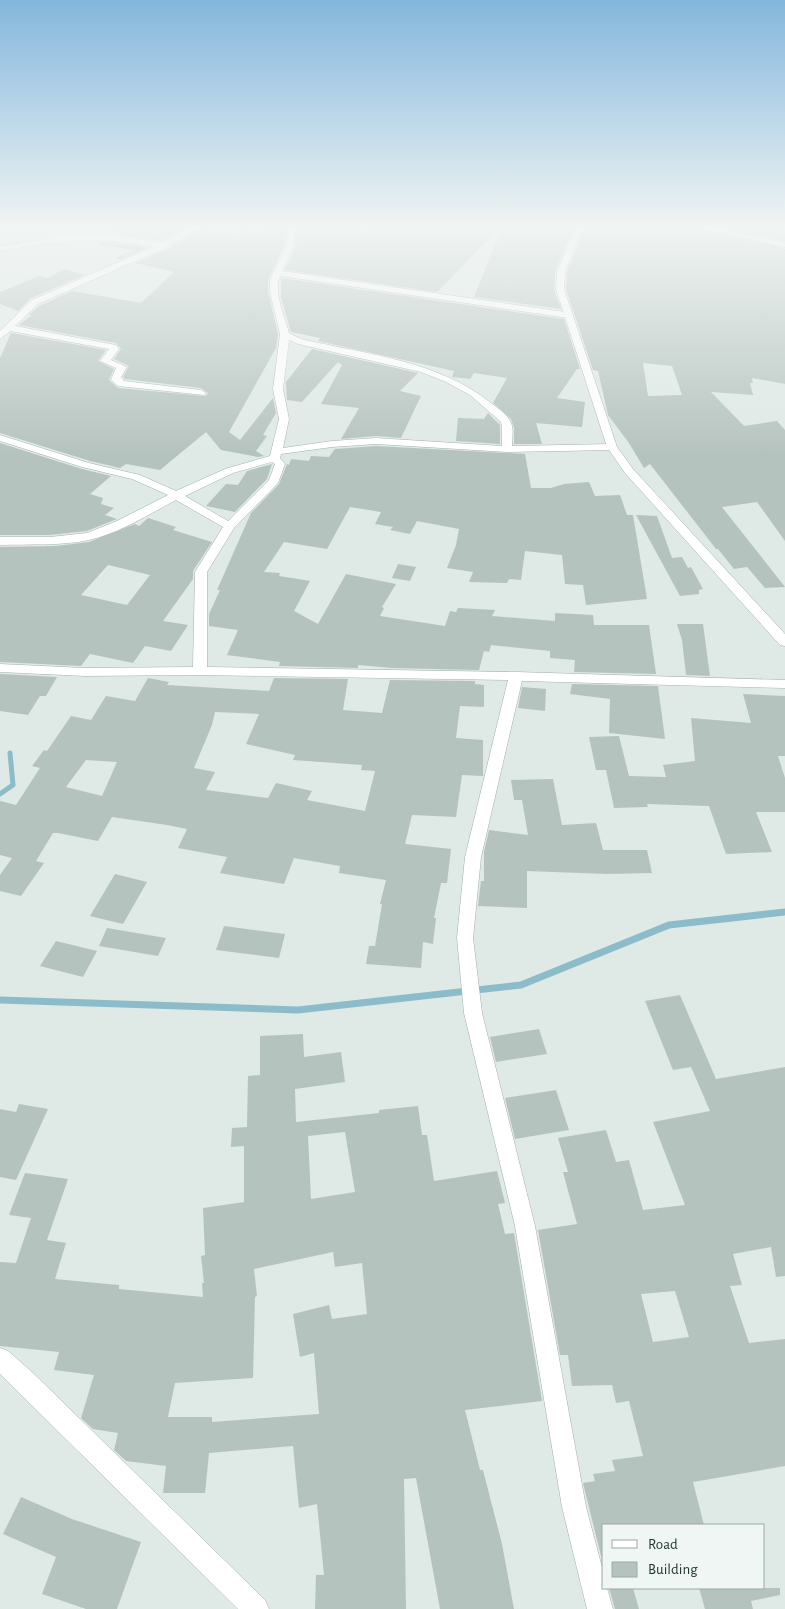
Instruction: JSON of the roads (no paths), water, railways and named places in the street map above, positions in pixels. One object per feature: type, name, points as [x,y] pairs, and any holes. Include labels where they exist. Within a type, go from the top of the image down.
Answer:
[{"type":"street","points":[[0,336],[34,303]]},
{"type":"street","points":[[200,670],[201,572],[207,558],[229,526],[274,481],[280,464],[276,455],[284,419],[278,389],[285,334],[277,303]]},
{"type":"street","points":[[491,303],[569,315]]},
{"type":"street","points":[[565,303],[612,447],[629,471],[785,642]]},
{"type":"street","points":[[9,328],[113,347],[114,349],[105,361],[122,367],[116,377],[116,380],[121,384],[201,393]]},
{"type":"street","points":[[285,334],[298,340],[424,370],[449,380],[473,393],[504,420],[507,425],[507,449]]},
{"type":"street","points":[[0,438],[86,465],[136,477],[176,495],[229,526]]},
{"type":"street","points":[[0,541],[92,535],[228,471],[276,455],[332,444],[376,441],[507,449],[612,447]]},
{"type":"street","points":[[0,668],[84,672],[200,670],[516,676],[785,684]]},
{"type":"street","points":[[516,676],[476,841],[465,938],[473,1013],[525,1226],[574,1507],[600,1609]]},
{"type":"street","points":[[0,1359],[25,1381],[256,1609]]},
{"type":"waterway","points":[[0,794],[13,785],[10,753]]},
{"type":"waterway","points":[[0,1000],[298,1010],[521,985],[669,925],[785,912]]}]
